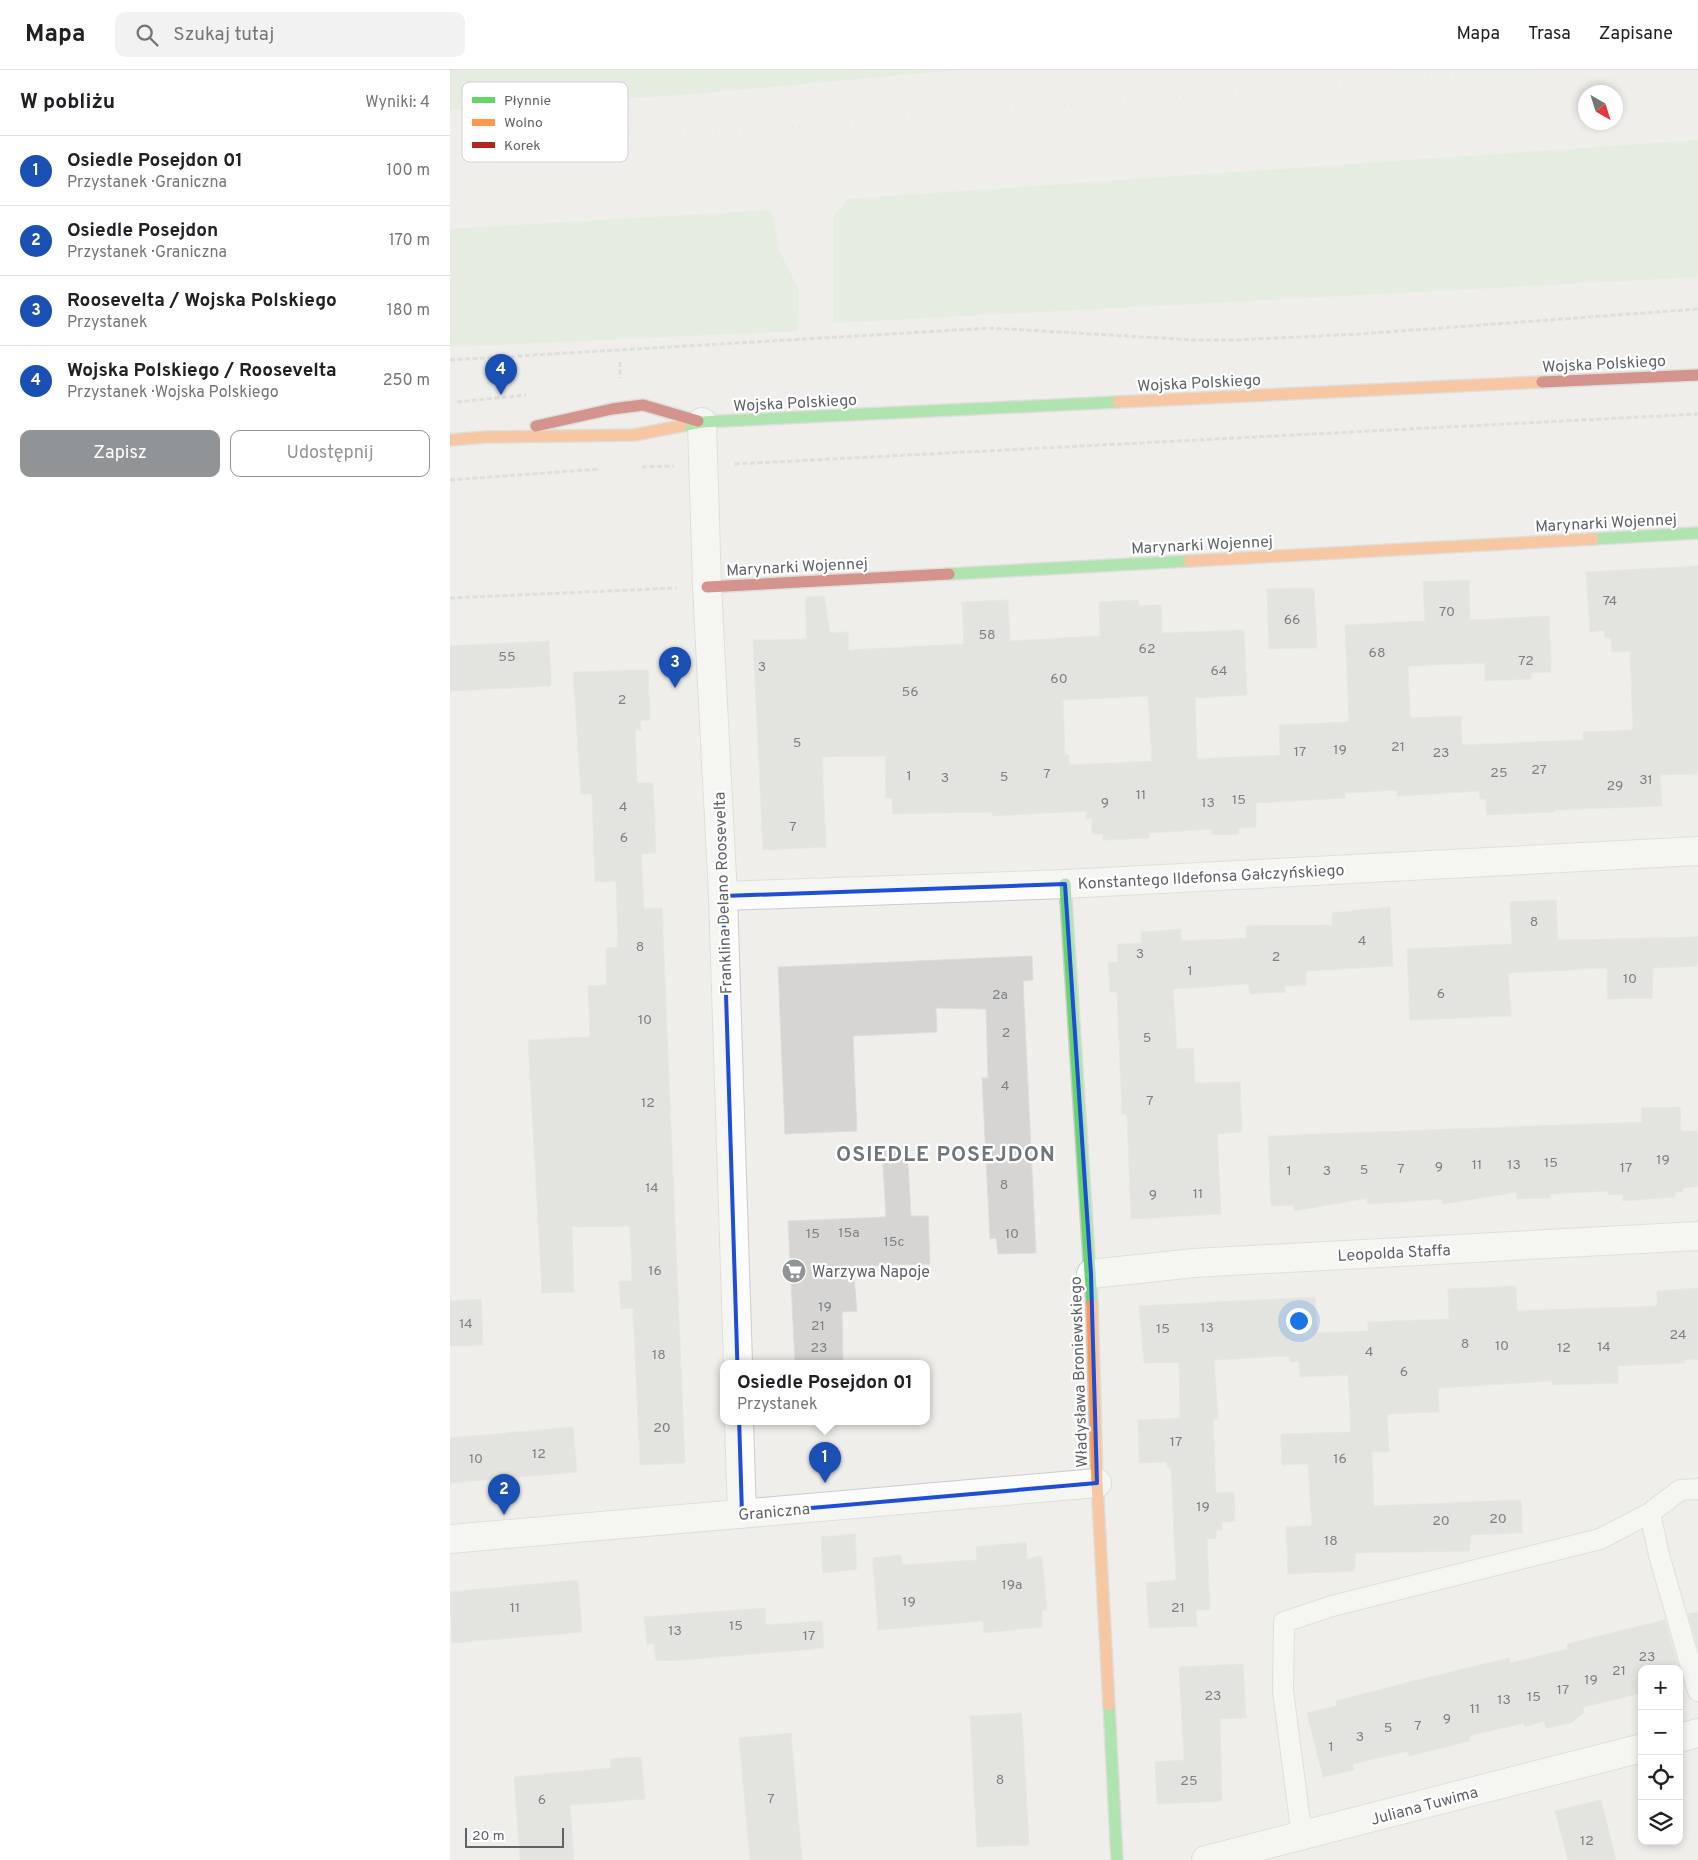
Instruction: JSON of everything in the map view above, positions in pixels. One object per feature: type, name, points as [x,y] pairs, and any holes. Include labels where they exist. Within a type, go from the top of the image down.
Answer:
[{"type":"street","name":"Wojska Polskiego","points":[[450,440],[486,437],[634,435],[702,422],[1698,375]]},
{"type":"street","name":"Wojska Polskiego","points":[[486,437],[612,409],[644,405],[702,422]]},
{"type":"street","name":"Franklina Delano Roosevelta","points":[[702,422],[707,587],[723,896],[738,1360]]},
{"type":"street","name":"Marynarki Wojennej","points":[[707,587],[1698,533]]},
{"type":"street","name":"Konstantego Ildefonsa Gałczyńskiego","points":[[723,896],[1065,884],[1698,851]]},
{"type":"street","name":"Władysława Broniewskiego","points":[[1065,884],[1091,1274],[1097,1483],[1117,1860]]},
{"type":"street","name":"Leopolda Staffa","points":[[1091,1274],[1194,1263],[1698,1236]]},
{"type":"street","points":[[740,1425],[742,1514]]},
{"type":"street","name":"Graniczna","points":[[450,1539],[1097,1483]]},
{"type":"street","points":[[1683,1737],[1698,1733]]},
{"type":"street","name":"Juliana Tuwima","points":[[1206,1860],[1302,1837],[1638,1749]]},
{"type":"lane","points":[[1302,1837],[1283,1691],[1284,1622],[1341,1604],[1600,1538],[1650,1513],[1680,1490],[1698,1488]]},
{"type":"lane","points":[[1650,1513],[1659,1555],[1698,1691]]},
{"type":"path","points":[[450,360],[991,328],[1194,340],[1235,340],[1359,334],[1698,309]]},
{"type":"path","points":[[732,464],[1698,414]]},
{"type":"path","points":[[634,467],[677,466]]},
{"type":"path","points":[[450,480],[609,468]]},
{"type":"path","points":[[450,598],[707,587]]},
{"type":"highlighted area","points":[[1065,884],[1091,1274],[1097,1483],[742,1514],[723,896]]},
{"type":"green space","points":[[450,70],[959,70],[628,98],[628,82],[462,82],[462,109],[450,110]]},
{"type":"green space","points":[[1698,140],[1698,277],[833,323],[833,217],[848,199]]},
{"type":"green space","points":[[771,210],[780,252],[799,290],[798,331],[450,347],[450,229]]},
{"type":"building","points":[[1698,566],[1698,774],[1660,775],[1662,806],[1554,810],[1554,812],[1487,815],[1486,799],[1480,799],[1479,791],[1397,796],[1397,790],[1345,793],[1345,798],[1256,803],[1256,827],[1239,828],[1239,834],[1212,835],[1212,829],[1149,833],[1149,838],[1103,840],[1103,834],[1092,834],[1092,819],[1086,819],[1086,811],[992,816],[992,812],[893,814],[892,798],[886,798],[885,756],[822,757],[826,847],[763,850],[753,640],[807,639],[805,597],[824,596],[830,633],[848,632],[849,650],[964,644],[962,602],[1008,600],[1010,641],[1100,636],[1099,602],[1138,600],[1138,606],[1161,605],[1162,633],[1244,630],[1247,695],[1195,698],[1197,759],[1280,755],[1279,725],[1349,722],[1345,625],[1425,621],[1423,582],[1469,580],[1470,620],[1549,616],[1551,672],[1531,673],[1531,679],[1485,681],[1485,663],[1408,666],[1410,718],[1461,716],[1462,745],[1583,740],[1583,732],[1633,730],[1630,651],[1612,652],[1611,638],[1605,638],[1604,630],[1590,632],[1586,572]],"holes":[[[1148,696],[1152,761],[1069,765],[1069,755],[1065,755],[1063,700]]]},
{"type":"building","points":[[1314,588],[1317,648],[1269,649],[1267,589]]},
{"type":"building","points":[[549,641],[551,686],[450,691],[450,646]]},
{"type":"building","points":[[648,670],[650,720],[640,720],[641,730],[635,730],[637,783],[653,783],[656,853],[641,854],[644,909],[662,908],[685,1463],[640,1465],[633,1308],[621,1309],[619,1281],[632,1281],[630,1226],[572,1227],[574,1292],[542,1293],[528,1040],[590,1037],[588,986],[607,985],[606,948],[618,947],[616,881],[595,882],[592,794],[581,794],[573,672]]},
{"type":"building","points":[[1556,900],[1558,940],[1698,937],[1698,966],[1653,968],[1652,998],[1607,999],[1607,968],[1508,973],[1511,1016],[1410,1020],[1407,949],[1512,944],[1510,902]]},
{"type":"building","points":[[1390,907],[1393,966],[1306,971],[1306,985],[1285,986],[1285,992],[1250,994],[1249,984],[1173,989],[1177,1049],[1193,1048],[1195,1083],[1240,1082],[1242,1132],[1217,1134],[1221,1214],[1131,1219],[1127,1114],[1122,1114],[1117,992],[1110,992],[1108,963],[1118,962],[1117,944],[1142,943],[1141,932],[1181,929],[1181,941],[1247,938],[1246,926],[1332,925],[1332,913]]},
{"type":"building","points":[[1032,956],[1033,980],[1023,981],[1036,1253],[998,1254],[996,1238],[990,1239],[982,1078],[988,1078],[986,1009],[936,1008],[937,1032],[853,1036],[857,1131],[785,1134],[778,967]]},
{"type":"building","points":[[1680,1107],[1681,1131],[1698,1131],[1698,1186],[1683,1188],[1683,1192],[1675,1192],[1675,1197],[1623,1201],[1623,1194],[1608,1195],[1608,1191],[1550,1194],[1550,1198],[1517,1199],[1517,1192],[1443,1204],[1442,1199],[1368,1204],[1367,1198],[1294,1211],[1294,1205],[1271,1206],[1268,1136],[1642,1122],[1642,1108]]},
{"type":"building","points":[[907,1146],[911,1216],[928,1216],[930,1264],[853,1266],[857,1311],[842,1312],[843,1360],[795,1360],[788,1221],[886,1217],[882,1148]]},
{"type":"building","points":[[1516,1286],[1517,1311],[1657,1306],[1657,1291],[1698,1288],[1698,1359],[1684,1360],[1685,1363],[1618,1366],[1618,1383],[1552,1385],[1552,1381],[1438,1388],[1439,1412],[1387,1414],[1389,1452],[1372,1452],[1374,1506],[1521,1500],[1522,1533],[1470,1535],[1470,1551],[1355,1553],[1355,1571],[1288,1574],[1286,1527],[1312,1526],[1308,1464],[1282,1465],[1281,1434],[1351,1432],[1348,1375],[1300,1377],[1299,1361],[1290,1362],[1289,1356],[1214,1360],[1218,1419],[1213,1419],[1216,1493],[1234,1492],[1235,1521],[1222,1522],[1222,1530],[1216,1530],[1216,1538],[1207,1539],[1210,1609],[1196,1610],[1197,1626],[1149,1628],[1146,1583],[1176,1580],[1171,1467],[1167,1467],[1167,1462],[1139,1463],[1138,1420],[1180,1418],[1179,1362],[1144,1363],[1139,1306],[1315,1297],[1317,1333],[1368,1331],[1368,1322],[1449,1319],[1448,1289]]},
{"type":"building","points":[[481,1299],[483,1345],[450,1346],[450,1301]]},
{"type":"building","points":[[573,1427],[577,1472],[450,1483],[450,1438]]},
{"type":"building","points":[[855,1534],[857,1569],[823,1573],[821,1537]]},
{"type":"building","points":[[1026,1542],[1027,1559],[1042,1556],[1047,1610],[1042,1610],[1042,1627],[984,1633],[983,1621],[878,1630],[873,1558],[901,1555],[902,1565],[977,1560],[976,1547]]},
{"type":"building","points":[[578,1580],[582,1632],[452,1643],[450,1592]]},
{"type":"building","points":[[765,1608],[766,1625],[822,1621],[824,1648],[672,1661],[656,1660],[654,1643],[647,1644],[644,1617]]},
{"type":"building","points":[[1698,1612],[1698,1648],[1688,1614]]},
{"type":"building","points":[[1665,1620],[1678,1665],[1638,1665],[1638,1694],[1583,1707],[1584,1712],[1571,1723],[1546,1728],[1544,1721],[1525,1727],[1524,1723],[1469,1736],[1470,1741],[1409,1756],[1408,1751],[1353,1764],[1354,1770],[1323,1777],[1307,1713],[1337,1706],[1336,1701],[1409,1682],[1509,1658],[1510,1663],[1568,1649],[1567,1644]]},
{"type":"building","points":[[1243,1664],[1246,1718],[1220,1719],[1222,1801],[1157,1804],[1155,1762],[1184,1760],[1179,1667]]},
{"type":"building","points":[[1022,1713],[1029,1845],[977,1847],[970,1716]]},
{"type":"building","points":[[791,1733],[802,1860],[750,1860],[739,1738]]},
{"type":"building","points":[[641,1757],[645,1799],[570,1805],[574,1860],[520,1860],[514,1777],[611,1768],[610,1759]]},
{"type":"building","points":[[1601,1800],[1616,1860],[1568,1860],[1555,1811]]},
{"type":"railway","points":[[628,139],[1533,70]]},
{"type":"railway","points":[[450,153],[462,152]]},
{"type":"traffic: fast","points":[[681,426],[702,422],[1118,402]]},
{"type":"traffic: fast","points":[[1593,539],[1698,533]]},
{"type":"traffic: fast","points":[[949,574],[1189,561]]},
{"type":"traffic: fast","points":[[1065,884],[1092,1304]]},
{"type":"traffic: fast","points":[[1109,1705],[1117,1860]]},
{"type":"traffic: slow","points":[[1118,402],[1542,382]]},
{"type":"traffic: slow","points":[[450,440],[486,437],[634,435],[681,426]]},
{"type":"traffic: slow","points":[[1189,561],[1593,539]]},
{"type":"traffic: slow","points":[[1092,1304],[1097,1483],[1109,1705]]},
{"type":"traffic: jam","points":[[1542,382],[1698,375]]},
{"type":"traffic: jam","points":[[536,426],[612,409],[643,405],[698,421]]},
{"type":"traffic: jam","points":[[707,587],[949,574]]},
{"type":"place","name":"Wojska Polskiego / Roosevelta","points":[[501,395]]},
{"type":"place","name":"Roosevelta / Wojska Polskiego","points":[[675,688]]},
{"type":"place","name":"Warzywa Napoje","points":[[794,1271]]},
{"type":"place","name":"Osiedle Posejdon 01","points":[[825,1483]]},
{"type":"place","name":"Osiedle Posejdon","points":[[504,1515]]},
{"type":"district","name":"OSIEDLE POSEJDON","points":[[946,1154]]}]
